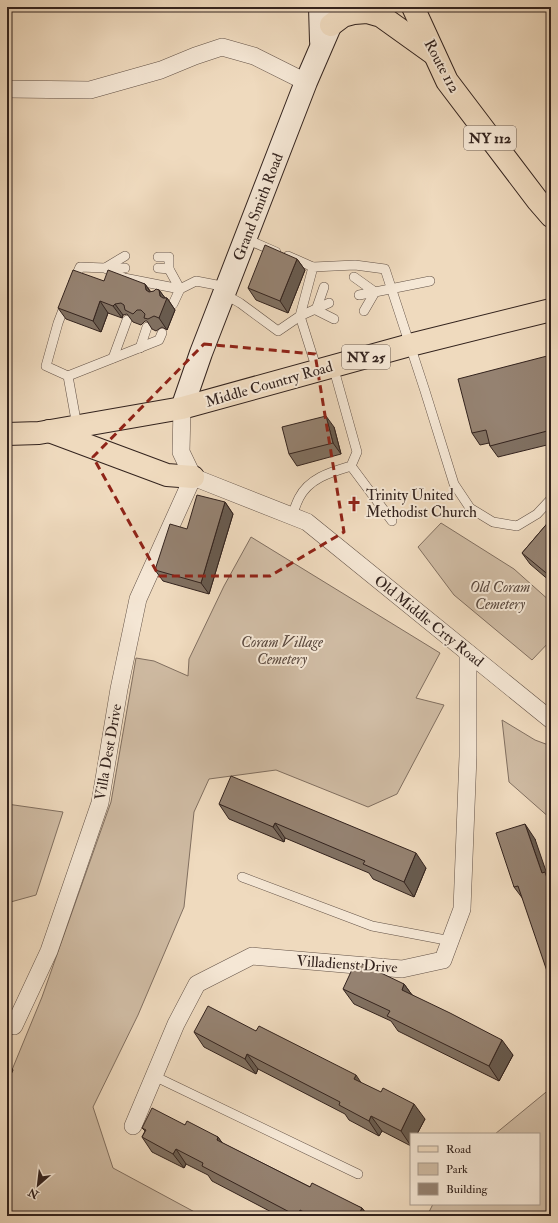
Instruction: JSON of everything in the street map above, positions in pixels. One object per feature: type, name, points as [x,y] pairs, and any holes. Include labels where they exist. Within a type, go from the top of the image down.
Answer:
[{"type":"main road","name":"Route 112","points":[[413,7],[447,81],[551,216]]},
{"type":"main road","points":[[330,13],[343,16],[367,12],[381,16],[435,55]]},
{"type":"main road","name":"Grand Smith Road","points":[[182,408],[201,353],[306,82],[321,48],[330,13]]},
{"type":"main road","name":"Middle Country Road","points":[[7,434],[50,431],[182,408],[410,344],[551,310]]},
{"type":"main road","points":[[50,431],[167,475],[193,477]]},
{"type":"street","points":[[7,89],[90,90],[161,70],[222,47],[254,56],[306,82]]},
{"type":"street","points":[[182,408],[181,452],[193,477]]},
{"type":"street","name":"Old Middle Crty Road","points":[[193,477],[300,519],[551,720]]},
{"type":"street","name":"Villa Dest Drive","points":[[14,1026],[49,951],[100,803],[119,689],[138,599],[193,477]]},
{"type":"street","name":"Villadienst Drive","points":[[133,1126],[176,1024],[197,984],[252,956],[402,969],[443,960],[462,909],[468,756],[468,653]]},
{"type":"lane","points":[[246,239],[313,267],[355,264],[385,269],[454,484],[470,508],[493,522],[517,526],[537,514],[551,499]]},
{"type":"lane","points":[[106,268],[125,256]]},
{"type":"lane","points":[[158,257],[169,257],[169,269],[180,289]]},
{"type":"lane","points":[[125,268],[80,266],[58,323],[46,366],[68,376],[160,340],[162,333]]},
{"type":"lane","points":[[300,519],[298,498],[306,487],[325,474],[351,466],[357,452],[325,368],[300,316],[313,267]]},
{"type":"lane","points":[[106,268],[124,278],[163,289],[180,289],[196,281],[225,291],[278,331],[300,316],[329,303]]},
{"type":"lane","points":[[158,268],[169,269]]},
{"type":"lane","points":[[354,277],[374,292]]},
{"type":"lane","points":[[359,295],[430,281]]},
{"type":"lane","points":[[316,310],[324,287]]},
{"type":"lane","points":[[173,304],[180,289]]},
{"type":"lane","points":[[364,311],[374,292]]},
{"type":"lane","points":[[316,310],[334,319]]},
{"type":"lane","points":[[113,358],[127,320]]},
{"type":"lane","points":[[140,348],[147,327]]},
{"type":"lane","points":[[68,376],[77,426]]},
{"type":"lane","points":[[351,466],[392,521]]},
{"type":"lane","points":[[242,877],[372,926],[451,941]]},
{"type":"lane","points":[[154,1076],[358,1174]]},
{"type":"highlighted area","points":[[204,344],[315,354],[344,532],[270,576],[159,576],[93,457]]},
{"type":"green space","name":"Old Coram Cemetery","points":[[441,523],[514,569],[551,602],[551,640],[532,660],[454,595],[418,547]]},
{"type":"green space","name":"Coram Village Cemetery","points":[[251,537],[440,653],[416,698],[444,705],[397,794],[368,807],[276,770],[209,779],[194,812],[184,907],[138,1015],[93,1107],[113,1168],[202,1216],[7,1216],[7,1082],[42,997],[111,802],[136,658],[154,661],[188,676],[189,659],[224,586]]},
{"type":"green space","points":[[502,720],[535,740],[551,746],[551,819],[509,782]]},
{"type":"green space","points":[[7,804],[63,812],[36,895],[7,903]]},
{"type":"green space","points":[[551,1088],[551,1216],[427,1216],[432,1205],[540,1205],[540,1133],[496,1133]]},
{"type":"building","points":[[265,245],[297,259],[280,301],[248,288]]},
{"type":"building","points":[[73,270],[104,281],[108,270],[145,284],[146,290],[149,292],[156,289],[159,290],[160,296],[167,298],[159,318],[154,316],[148,319],[144,318],[145,314],[141,310],[137,310],[133,314],[125,310],[124,305],[121,303],[113,306],[100,301],[93,321],[58,308]]},
{"type":"building","points":[[551,355],[551,430],[490,446],[486,430],[472,433],[458,379]]},
{"type":"building","points":[[326,416],[333,443],[289,454],[282,427]]},
{"type":"building","points":[[197,495],[225,502],[201,583],[155,570],[170,524],[187,529]]},
{"type":"building","points":[[551,519],[551,577],[522,553]]},
{"type":"building","points":[[231,776],[416,853],[404,882],[363,864],[365,861],[275,823],[273,827],[219,804]]},
{"type":"building","points":[[525,824],[542,873],[545,872],[551,891],[551,983],[518,886],[514,887],[496,833]]},
{"type":"building","points":[[356,961],[404,984],[402,990],[502,1040],[489,1066],[387,1016],[390,1011],[343,989]]},
{"type":"building","points":[[551,987],[551,999],[548,989]]},
{"type":"building","points":[[208,1006],[256,1031],[259,1026],[356,1075],[354,1079],[381,1092],[383,1088],[414,1104],[401,1131],[371,1116],[369,1121],[339,1105],[340,1102],[247,1054],[245,1059],[194,1032]]},
{"type":"building","points":[[152,1108],[185,1125],[187,1121],[218,1137],[217,1140],[310,1187],[312,1183],[362,1208],[358,1216],[311,1216],[300,1210],[297,1216],[202,1166],[203,1163],[176,1149],[173,1154],[142,1137],[146,1130],[142,1128]]},
{"type":"place","name":"Trinity United Methodist Church","points":[[354,504]]}]
